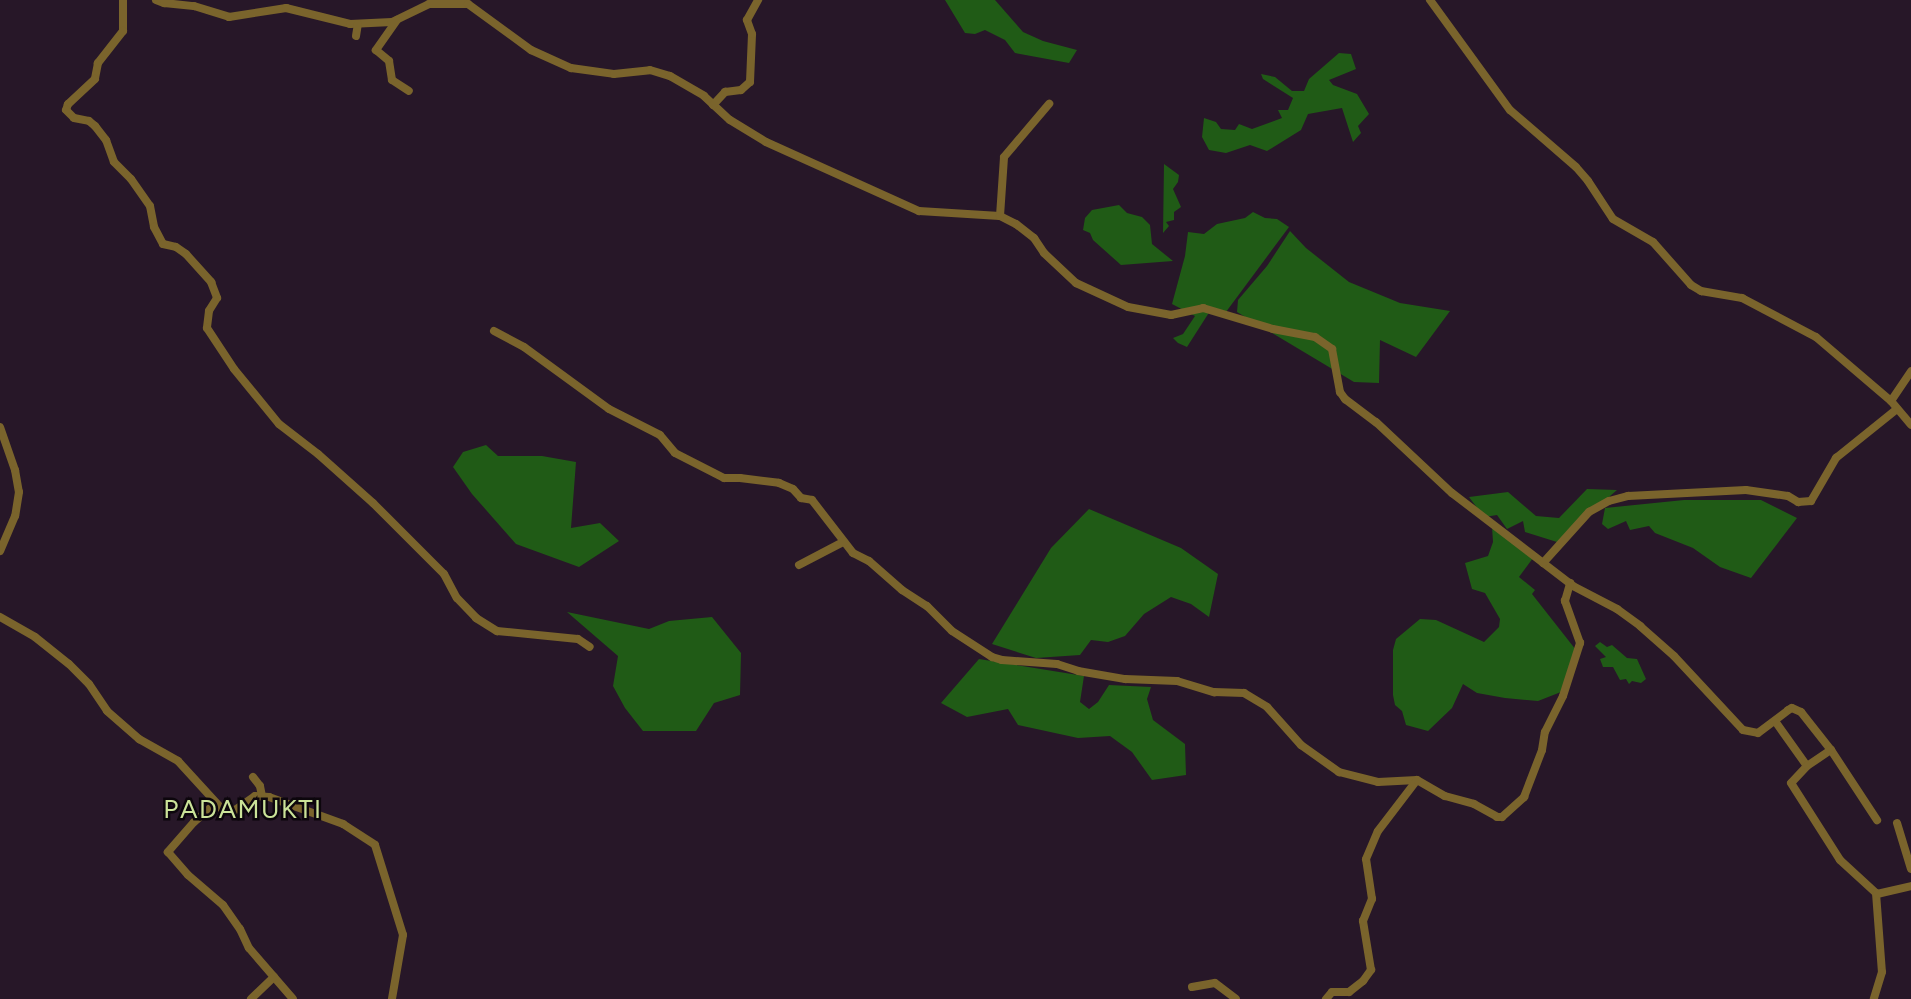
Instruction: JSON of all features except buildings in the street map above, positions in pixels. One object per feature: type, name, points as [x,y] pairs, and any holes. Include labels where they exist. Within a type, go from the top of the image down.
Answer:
[{"type":"street","points":[[123,0],[123,31],[99,62],[95,79],[68,104],[66,110],[74,118],[92,123],[105,138],[114,162],[131,179],[150,206],[154,227],[163,244],[176,247],[186,254],[211,282],[218,298],[209,311],[207,328],[235,371],[279,424],[318,454],[373,503],[444,574],[457,598],[476,618],[497,631],[578,639],[590,647]]},
{"type":"street","points":[[156,0],[194,6],[229,17],[286,8],[358,24],[397,20],[426,3],[473,6],[531,50],[550,60],[588,72],[614,74],[658,71],[699,93],[722,115],[766,141],[919,211],[1000,216],[1016,224],[1034,238],[1044,253],[1076,283],[1128,307],[1171,315],[1203,308],[1322,340],[1332,350],[1340,392],[1345,399],[1376,422],[1452,493],[1570,583],[1617,609],[1640,626],[1674,656],[1743,730],[1758,733],[1788,710],[1797,709],[1831,750],[1877,820]]},
{"type":"street","points":[[713,105],[725,92],[741,90],[750,82],[752,34],[747,20],[758,0]]},
{"type":"street","points":[[1430,0],[1510,110],[1576,167],[1614,219],[1653,242],[1691,285],[1701,291],[1742,298],[1816,337],[1891,401],[1911,425]]},
{"type":"street","points":[[397,20],[376,50],[389,60],[392,80],[409,91]]},
{"type":"street","points":[[356,36],[358,24]]},
{"type":"street","points":[[1000,216],[1004,157],[1049,104]]},
{"type":"street","points":[[494,331],[524,347],[609,410],[660,435],[675,453],[724,478],[779,483],[793,489],[801,498],[812,500],[853,553],[868,561],[902,590],[927,606],[947,627],[992,657],[1002,660],[1058,664],[1078,671],[1125,679],[1177,681],[1214,692],[1244,693],[1263,703],[1301,745],[1339,772],[1378,782],[1418,780],[1445,796],[1474,804],[1497,818],[1502,817],[1522,800],[1541,754],[1545,732],[1564,692],[1580,643],[1565,601],[1570,583]]},
{"type":"street","points":[[1891,401],[1911,371]]},
{"type":"street","points":[[1543,563],[1589,512],[1609,501],[1628,496],[1746,490],[1788,496],[1798,502],[1811,501],[1823,484],[1829,466],[1840,453],[1897,409]]},
{"type":"street","points":[[0,427],[15,470],[19,492],[15,516],[0,551]]},
{"type":"street","points":[[799,565],[843,542]]},
{"type":"street","points":[[0,617],[35,637],[69,664],[89,684],[107,711],[139,739],[178,760],[222,809],[230,811],[255,796],[262,796],[343,824],[375,845],[390,901],[403,935],[392,999]]},
{"type":"street","points":[[1775,721],[1808,765]]},
{"type":"street","points":[[1831,750],[1808,765],[1791,783],[1840,860],[1850,872],[1872,887],[1877,894],[1882,972],[1874,999]]},
{"type":"street","points":[[253,777],[260,786],[262,796]]},
{"type":"street","points":[[1326,999],[1330,993],[1349,992],[1368,976],[1372,966],[1363,921],[1372,899],[1366,859],[1378,831],[1418,780]]},
{"type":"street","points":[[216,803],[194,822],[168,852],[188,874],[223,905],[240,928],[249,948],[293,999]]},
{"type":"street","points":[[1897,823],[1911,869]]},
{"type":"street","points":[[1877,894],[1911,886]]},
{"type":"street","points":[[250,999],[274,978]]},
{"type":"street","points":[[1192,987],[1215,983],[1236,999]]},
{"type":"green space","points":[[945,0],[995,0],[1023,32],[1043,41],[1077,50],[1069,63],[1015,53],[1005,40],[985,30],[975,34],[965,33]]},
{"type":"green space","points":[[1339,53],[1351,54],[1356,69],[1329,80],[1333,85],[1357,94],[1369,114],[1358,126],[1361,133],[1353,142],[1342,108],[1308,114],[1301,130],[1267,151],[1250,145],[1226,153],[1209,150],[1202,137],[1204,118],[1216,122],[1221,129],[1235,130],[1239,124],[1252,129],[1282,118],[1278,110],[1288,110],[1293,98],[1263,79],[1261,74],[1275,77],[1292,91],[1304,91],[1309,79]]},
{"type":"green space","points":[[1164,164],[1179,175],[1178,182],[1173,189],[1181,207],[1174,212],[1174,220],[1166,222],[1169,226],[1163,233]]},
{"type":"green space","points":[[1119,205],[1127,213],[1142,217],[1150,225],[1152,244],[1173,261],[1121,265],[1093,240],[1090,233],[1083,230],[1085,218],[1092,210]]},
{"type":"green space","points":[[1253,212],[1265,218],[1277,219],[1289,227],[1223,316],[1210,311],[1187,347],[1178,343],[1173,338],[1183,334],[1195,316],[1172,304],[1185,256],[1188,232],[1204,234],[1217,224],[1245,218]]},
{"type":"green space","points":[[1290,231],[1306,248],[1349,282],[1400,303],[1450,311],[1416,357],[1380,340],[1379,383],[1354,382],[1237,312],[1238,300],[1267,266]]},
{"type":"green space","points":[[486,445],[498,456],[542,456],[576,462],[571,528],[600,523],[619,541],[579,567],[516,544],[472,494],[453,467],[463,452]]},
{"type":"green space","points":[[1587,489],[1617,490],[1557,542],[1525,532],[1523,521],[1507,529],[1497,515],[1484,517],[1469,497],[1508,492],[1536,516],[1559,518]]},
{"type":"green space","points":[[1684,500],[1761,500],[1797,518],[1751,578],[1720,567],[1693,548],[1655,533],[1649,526],[1630,530],[1626,521],[1608,529],[1602,524],[1605,508]]},
{"type":"green space","points":[[1089,509],[1181,548],[1218,574],[1209,617],[1191,604],[1171,597],[1144,614],[1125,636],[1108,642],[1091,640],[1080,655],[1036,658],[992,644],[1051,548]]},
{"type":"green space","points":[[1492,527],[1533,558],[1519,577],[1535,590],[1532,594],[1576,650],[1561,692],[1538,701],[1477,693],[1463,684],[1452,708],[1428,731],[1406,725],[1402,711],[1395,705],[1393,695],[1393,650],[1396,639],[1420,619],[1436,620],[1484,642],[1499,627],[1500,619],[1485,593],[1472,589],[1465,563],[1488,556],[1493,542]]},
{"type":"green space","points":[[567,612],[649,629],[669,621],[712,617],[741,653],[740,695],[714,703],[696,731],[643,731],[625,708],[613,686],[618,656]]},
{"type":"green space","points":[[1600,642],[1607,647],[1612,645],[1627,658],[1637,659],[1646,679],[1641,683],[1632,681],[1629,684],[1626,679],[1620,680],[1613,667],[1603,667],[1600,659],[1606,657],[1595,646]]},
{"type":"green space","points":[[979,659],[1084,676],[1080,702],[1089,709],[1098,702],[1109,685],[1151,687],[1147,699],[1153,720],[1185,744],[1186,775],[1152,780],[1132,752],[1110,736],[1078,738],[1018,725],[1008,709],[967,717],[941,703]]},
{"type":"district","name":"PADAMUKTI","points":[[243,810]]}]
